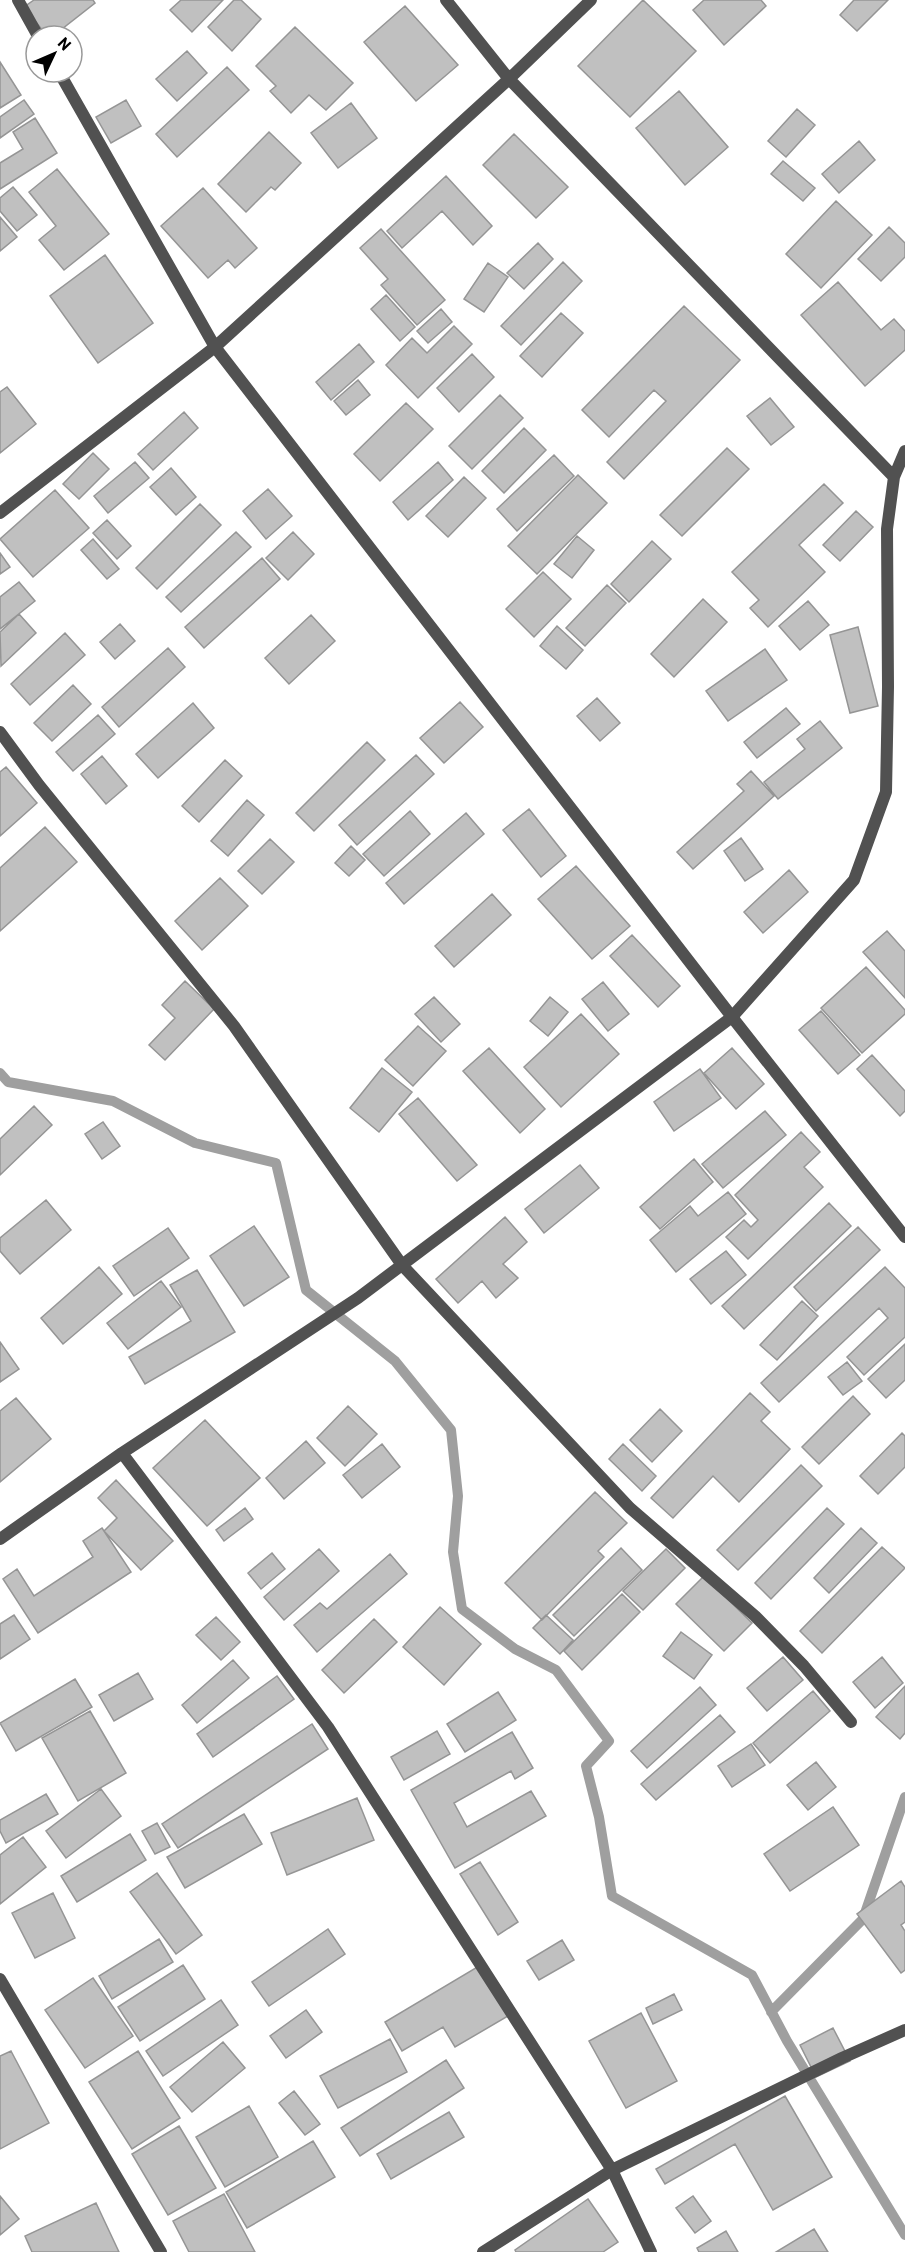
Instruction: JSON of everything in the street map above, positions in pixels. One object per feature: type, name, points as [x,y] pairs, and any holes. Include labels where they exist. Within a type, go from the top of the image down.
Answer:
[{"type":"street","points":[[18,0],[31,24]]},
{"type":"street","points":[[446,0],[509,79],[894,477]]},
{"type":"street","points":[[0,513],[215,347],[509,79],[591,0]]},
{"type":"street","points":[[66,84],[215,347],[905,1238]]},
{"type":"street","points":[[0,1539],[122,1453],[358,1298],[732,1017],[854,880],[886,792],[887,529],[894,477],[905,451]]},
{"type":"street","points":[[0,732],[39,785],[234,1026],[402,1265],[630,1508],[755,1616],[804,1666],[850,1722]]},
{"type":"street","points":[[122,1453],[328,1727],[612,2170],[651,2252]]},
{"type":"street","points":[[0,1979],[161,2252]]},
{"type":"street","points":[[483,2252],[612,2170],[842,2058],[905,2030]]},
{"type":"building","points":[[34,0],[93,0],[95,3],[68,24],[37,24],[24,7]]},
{"type":"building","points":[[181,0],[223,0],[192,32],[170,10]]},
{"type":"building","points":[[234,0],[241,0],[261,19],[232,51],[208,27]]},
{"type":"building","points":[[643,0],[696,51],[630,117],[578,66]]},
{"type":"building","points":[[704,0],[761,0],[766,6],[724,45],[693,10]]},
{"type":"building","points":[[854,0],[888,0],[857,31],[840,15]]},
{"type":"building","points":[[405,6],[458,65],[416,101],[364,42]]},
{"type":"building","points":[[295,27],[353,83],[326,110],[309,95],[291,113],[270,91],[276,86],[256,66]]},
{"type":"building","points":[[187,51],[207,73],[177,101],[156,79]]},
{"type":"building","points":[[0,62],[21,95],[0,108]]},
{"type":"building","points":[[227,67],[249,90],[177,157],[156,134]]},
{"type":"building","points":[[679,91],[728,147],[685,185],[636,128]]},
{"type":"building","points":[[24,100],[34,114],[0,138],[0,117]]},
{"type":"building","points":[[126,100],[141,126],[111,143],[96,117]]},
{"type":"building","points":[[351,103],[377,138],[338,168],[311,133]]},
{"type":"building","points":[[797,109],[815,125],[786,157],[768,141]]},
{"type":"building","points":[[35,118],[57,153],[0,189],[0,163],[23,149],[13,132]]},
{"type":"building","points":[[269,132],[301,163],[275,190],[271,187],[246,212],[218,184]]},
{"type":"building","points":[[514,134],[568,187],[536,218],[483,165]]},
{"type":"building","points":[[859,141],[875,160],[839,193],[822,174]]},
{"type":"building","points":[[783,161],[815,188],[803,201],[771,174]]},
{"type":"building","points":[[57,169],[109,234],[64,270],[39,240],[56,226],[29,192]]},
{"type":"building","points":[[446,176],[492,226],[473,245],[442,211],[402,248],[387,231]]},
{"type":"building","points":[[13,187],[37,215],[17,231],[0,211],[0,198]]},
{"type":"building","points":[[203,188],[257,248],[235,268],[228,260],[208,278],[161,226]]},
{"type":"building","points":[[836,201],[872,235],[821,288],[786,254]]},
{"type":"building","points":[[0,217],[17,237],[0,251]]},
{"type":"building","points":[[889,227],[905,243],[905,257],[881,281],[858,259]]},
{"type":"building","points":[[381,229],[445,300],[417,325],[381,285],[388,279],[360,248]]},
{"type":"building","points":[[538,243],[553,259],[524,289],[507,273]]},
{"type":"building","points":[[105,255],[153,323],[98,363],[50,296]]},
{"type":"building","points":[[563,262],[582,281],[521,345],[501,326]]},
{"type":"building","points":[[488,263],[508,277],[484,312],[464,299]]},
{"type":"building","points":[[838,282],[881,330],[894,319],[905,331],[905,350],[865,386],[801,315]]},
{"type":"building","points":[[386,295],[415,327],[400,341],[371,309]]},
{"type":"building","points":[[684,306],[740,360],[624,479],[607,462],[666,401],[654,390],[609,437],[582,410]]},
{"type":"building","points":[[441,309],[452,322],[428,343],[417,331]]},
{"type":"building","points":[[561,313],[583,333],[542,377],[520,356]]},
{"type":"building","points":[[454,326],[472,344],[418,398],[386,365],[412,338],[427,353]]},
{"type":"building","points":[[359,344],[374,362],[331,400],[316,382]]},
{"type":"building","points":[[472,354],[494,377],[459,412],[437,388]]},
{"type":"building","points":[[358,380],[370,395],[346,415],[334,401]]},
{"type":"building","points":[[7,387],[36,424],[0,453],[0,392]]},
{"type":"building","points":[[500,395],[523,418],[472,469],[449,446]]},
{"type":"building","points":[[770,398],[794,427],[771,445],[747,416]]},
{"type":"building","points":[[406,403],[433,429],[380,481],[354,454]]},
{"type":"building","points":[[184,412],[198,428],[153,470],[138,454]]},
{"type":"building","points":[[524,428],[546,450],[504,493],[482,471]]},
{"type":"building","points":[[727,448],[749,469],[682,536],[660,515]]},
{"type":"building","points":[[93,453],[109,469],[79,499],[63,484]]},
{"type":"building","points":[[554,455],[574,476],[517,531],[497,509]]},
{"type":"building","points":[[135,462],[149,478],[108,513],[94,496]]},
{"type":"building","points":[[438,462],[453,480],[408,520],[393,502]]},
{"type":"building","points":[[171,468],[196,497],[176,515],[150,487]]},
{"type":"building","points":[[578,475],[607,503],[537,574],[508,546]]},
{"type":"building","points":[[464,477],[486,498],[448,537],[426,516]]},
{"type":"building","points":[[824,484],[843,503],[799,545],[825,572],[768,627],[750,608],[759,600],[732,572]]},
{"type":"building","points":[[268,489],[292,516],[266,539],[243,511]]},
{"type":"building","points":[[55,490],[89,528],[33,577],[0,539]]},
{"type":"building","points":[[200,504],[221,525],[157,589],[136,568]]},
{"type":"building","points":[[856,511],[873,527],[840,561],[823,545]]},
{"type":"building","points":[[107,520],[131,546],[117,559],[93,533]]},
{"type":"building","points":[[236,532],[251,547],[181,612],[166,597]]},
{"type":"building","points":[[293,532],[314,554],[288,580],[266,558]]},
{"type":"building","points":[[577,536],[594,550],[572,578],[554,564]]},
{"type":"building","points":[[93,539],[119,569],[107,579],[81,550]]},
{"type":"building","points":[[652,541],[671,559],[629,602],[611,584]]},
{"type":"building","points":[[0,553],[10,567],[0,574]]},
{"type":"building","points":[[262,558],[280,579],[204,648],[185,627]]},
{"type":"building","points":[[543,572],[571,599],[534,637],[506,609]]},
{"type":"building","points":[[19,582],[35,601],[0,629],[0,597]]},
{"type":"building","points":[[607,585],[626,603],[585,646],[566,628]]},
{"type":"building","points":[[703,599],[727,622],[674,677],[651,654]]},
{"type":"building","points":[[808,601],[829,625],[800,650],[779,626]]},
{"type":"building","points":[[19,614],[36,633],[1,666],[0,632]]},
{"type":"building","points":[[311,615],[335,641],[289,684],[265,658]]},
{"type":"building","points":[[120,624],[135,641],[115,659],[100,642]]},
{"type":"building","points":[[557,626],[583,650],[566,669],[540,646]]},
{"type":"building","points":[[858,627],[878,706],[850,713],[830,635]]},
{"type":"building","points":[[65,633],[85,655],[30,705],[11,684]]},
{"type":"building","points":[[168,648],[185,667],[119,727],[102,707]]},
{"type":"building","points":[[765,649],[787,680],[728,721],[706,691]]},
{"type":"building","points":[[73,685],[91,704],[52,741],[34,723]]},
{"type":"building","points":[[597,698],[620,723],[600,741],[577,716]]},
{"type":"building","points":[[460,702],[483,727],[444,763],[420,738]]},
{"type":"building","points":[[193,703],[214,728],[158,778],[136,754]]},
{"type":"building","points":[[786,708],[800,724],[757,758],[744,742]]},
{"type":"building","points":[[98,715],[115,734],[73,771],[56,752]]},
{"type":"building","points":[[820,721],[842,748],[778,799],[764,782],[805,749],[797,739]]},
{"type":"building","points":[[367,742],[385,760],[314,831],[296,813]]},
{"type":"building","points":[[416,755],[434,774],[357,845],[339,825]]},
{"type":"building","points":[[102,756],[127,786],[106,804],[81,774]]},
{"type":"building","points":[[225,760],[242,776],[199,822],[182,806]]},
{"type":"building","points":[[6,767],[37,803],[0,836],[0,772]]},
{"type":"building","points":[[751,771],[774,796],[693,869],[677,852],[744,791],[737,784]]},
{"type":"building","points":[[247,800],[264,815],[228,856],[211,841]]},
{"type":"building","points":[[529,809],[566,856],[541,877],[503,830]]},
{"type":"building","points":[[410,811],[430,834],[384,876],[363,854]]},
{"type":"building","points":[[466,813],[484,834],[404,904],[386,883]]},
{"type":"building","points":[[45,827],[77,862],[0,931],[0,868]]},
{"type":"building","points":[[741,838],[763,869],[745,881],[724,851]]},
{"type":"building","points":[[270,839],[294,862],[262,894],[238,871]]},
{"type":"building","points":[[351,846],[365,860],[349,876],[335,863]]},
{"type":"building","points":[[576,866],[630,926],[592,959],[538,899]]},
{"type":"building","points":[[789,870],[808,892],[763,933],[744,912]]},
{"type":"building","points":[[220,878],[248,906],[202,950],[175,921]]},
{"type":"building","points":[[492,894],[511,915],[454,967],[435,946]]},
{"type":"building","points":[[887,931],[905,951],[905,998],[863,952]]},
{"type":"building","points":[[632,935],[680,986],[658,1007],[610,956]]},
{"type":"building","points":[[866,967],[905,1010],[905,1014],[862,1053],[821,1008]]},
{"type":"building","points":[[185,981],[214,1009],[165,1060],[149,1045],[175,1018],[162,1005]]},
{"type":"building","points":[[603,982],[629,1014],[608,1031],[582,999]]},
{"type":"building","points":[[434,997],[460,1024],[441,1042],[415,1014]]},
{"type":"building","points":[[550,997],[568,1012],[548,1036],[530,1021]]},
{"type":"building","points":[[821,1011],[860,1055],[838,1074],[799,1030]]},
{"type":"building","points":[[581,1014],[619,1054],[561,1107],[524,1067]]},
{"type":"building","points":[[418,1026],[446,1051],[413,1086],[385,1060]]},
{"type":"building","points":[[489,1048],[545,1109],[520,1133],[463,1071]]},
{"type":"building","points":[[732,1048],[764,1084],[736,1109],[704,1073]]},
{"type":"building","points":[[872,1055],[905,1091],[905,1111],[900,1116],[857,1069]]},
{"type":"building","points":[[382,1068],[412,1092],[379,1132],[350,1108]]},
{"type":"building","points":[[700,1069],[721,1098],[674,1131],[654,1102]]},
{"type":"building","points":[[418,1098],[477,1165],[457,1181],[399,1114]]},
{"type":"building","points":[[34,1106],[52,1125],[0,1175],[0,1139]]},
{"type":"building","points":[[765,1111],[786,1135],[723,1188],[702,1164]]},
{"type":"building","points":[[103,1122],[120,1146],[102,1159],[85,1134]]},
{"type":"building","points":[[801,1132],[820,1152],[804,1167],[823,1187],[748,1259],[726,1237],[744,1220],[751,1227],[758,1220],[735,1195]]},
{"type":"building","points":[[694,1159],[713,1182],[660,1229],[640,1207]]},
{"type":"building","points":[[580,1165],[599,1188],[544,1233],[525,1209]]},
{"type":"building","points":[[728,1192],[746,1214],[676,1272],[650,1240],[690,1206],[698,1216]]},
{"type":"building","points":[[46,1200],[71,1230],[20,1274],[0,1251],[0,1238]]},
{"type":"building","points":[[829,1203],[851,1226],[744,1329],[722,1306]]},
{"type":"building","points":[[505,1217],[527,1242],[503,1264],[518,1278],[496,1298],[482,1281],[458,1303],[436,1279]]},
{"type":"building","points":[[254,1226],[289,1277],[244,1306],[210,1256]]},
{"type":"building","points":[[858,1227],[880,1250],[816,1311],[794,1287]]},
{"type":"building","points":[[168,1228],[189,1258],[134,1296],[113,1266]]},
{"type":"building","points":[[726,1251],[746,1275],[711,1304],[690,1279]]},
{"type":"building","points":[[99,1267],[122,1294],[63,1344],[41,1318]]},
{"type":"building","points":[[885,1267],[905,1288],[905,1337],[864,1375],[847,1357],[888,1318],[879,1308],[779,1402],[761,1383]]},
{"type":"building","points":[[197,1270],[235,1332],[145,1384],[129,1357],[191,1321],[170,1285]]},
{"type":"building","points":[[161,1281],[181,1307],[128,1349],[107,1323]]},
{"type":"building","points":[[802,1301],[818,1316],[777,1360],[760,1345]]},
{"type":"building","points":[[0,1342],[19,1369],[0,1382]]},
{"type":"building","points":[[905,1344],[905,1380],[886,1398],[868,1379]]},
{"type":"building","points":[[847,1362],[862,1381],[843,1395],[828,1377]]},
{"type":"building","points":[[750,1393],[770,1412],[761,1421],[790,1449],[739,1502],[713,1476],[673,1518],[651,1498]]},
{"type":"building","points":[[853,1396],[870,1414],[819,1464],[802,1447]]},
{"type":"building","points":[[16,1398],[51,1439],[0,1482],[0,1411]]},
{"type":"building","points":[[348,1406],[377,1434],[345,1466],[317,1438]]},
{"type":"building","points":[[660,1409],[682,1431],[652,1462],[630,1440]]},
{"type":"building","points":[[205,1420],[260,1478],[207,1526],[153,1468]]},
{"type":"building","points":[[902,1433],[905,1436],[905,1467],[878,1494],[860,1476]]},
{"type":"building","points":[[306,1441],[325,1463],[284,1499],[266,1478]]},
{"type":"building","points":[[382,1444],[400,1467],[362,1498],[343,1475]]},
{"type":"building","points":[[623,1444],[656,1476],[642,1491],[609,1459]]},
{"type":"building","points":[[801,1465],[822,1486],[738,1570],[717,1550]]},
{"type":"building","points":[[116,1480],[173,1541],[141,1570],[104,1531],[117,1518],[98,1498]]},
{"type":"building","points":[[595,1492],[627,1523],[598,1551],[604,1557],[542,1620],[505,1583]]},
{"type":"building","points":[[245,1508],[253,1519],[224,1541],[216,1530]]},
{"type":"building","points":[[827,1508],[844,1524],[771,1599],[755,1583]]},
{"type":"building","points":[[102,1528],[131,1572],[38,1633],[3,1579],[17,1569],[34,1596],[93,1557],[83,1541]]},
{"type":"building","points":[[861,1528],[877,1543],[829,1593],[814,1578]]},
{"type":"building","points":[[882,1547],[905,1568],[822,1653],[800,1631]]},
{"type":"building","points":[[621,1548],[642,1570],[574,1636],[553,1615]]},
{"type":"building","points":[[319,1549],[339,1571],[284,1620],[264,1597]]},
{"type":"building","points":[[666,1549],[685,1568],[643,1610],[623,1591]]},
{"type":"building","points":[[272,1553],[285,1569],[261,1589],[248,1573]]},
{"type":"building","points":[[390,1554],[407,1574],[317,1652],[294,1625],[320,1603],[327,1609]]},
{"type":"building","points":[[704,1576],[752,1623],[724,1651],[676,1604]]},
{"type":"building","points":[[622,1594],[640,1612],[582,1670],[564,1651]]},
{"type":"building","points":[[440,1607],[481,1644],[444,1685],[403,1647]]},
{"type":"building","points":[[14,1615],[30,1639],[0,1659],[0,1624]]},
{"type":"building","points":[[546,1615],[573,1640],[560,1654],[533,1628]]},
{"type":"building","points":[[216,1617],[240,1642],[221,1660],[196,1635]]},
{"type":"building","points":[[374,1619],[397,1642],[344,1693],[322,1670]]},
{"type":"building","points":[[681,1632],[712,1655],[694,1679],[663,1656]]},
{"type":"building","points":[[783,1657],[803,1680],[767,1711],[747,1688]]},
{"type":"building","points":[[882,1657],[903,1683],[875,1708],[853,1682]]},
{"type":"building","points":[[233,1660],[249,1678],[197,1723],[182,1705]]},
{"type":"building","points":[[138,1673],[153,1699],[114,1721],[99,1695]]},
{"type":"building","points":[[277,1676],[294,1699],[213,1757],[197,1734]]},
{"type":"building","points":[[75,1679],[92,1707],[16,1751],[0,1723]]},
{"type":"building","points":[[905,1686],[905,1733],[900,1739],[876,1717]]},
{"type":"building","points":[[700,1687],[716,1705],[647,1768],[631,1751]]},
{"type":"building","points":[[813,1691],[830,1711],[770,1763],[753,1743]]},
{"type":"building","points":[[498,1692],[516,1720],[465,1752],[447,1724]]},
{"type":"building","points":[[90,1711],[126,1773],[78,1801],[42,1738]]},
{"type":"building","points":[[720,1715],[735,1732],[656,1800],[641,1784]]},
{"type":"building","points":[[312,1724],[328,1749],[178,1848],[162,1824]]},
{"type":"building","points":[[437,1731],[450,1754],[404,1780],[391,1757]]},
{"type":"building","points":[[512,1732],[533,1768],[515,1779],[511,1771],[454,1803],[467,1827],[531,1791],[546,1816],[455,1868],[411,1790]]},
{"type":"building","points":[[751,1744],[765,1765],[732,1787],[718,1766]]},
{"type":"building","points":[[816,1762],[836,1787],[808,1810],[787,1785]]},
{"type":"building","points":[[101,1789],[121,1816],[66,1858],[46,1831]]},
{"type":"building","points":[[46,1794],[58,1814],[6,1843],[0,1831],[0,1820]]},
{"type":"building","points":[[357,1798],[374,1840],[287,1875],[271,1833]]},
{"type":"building","points":[[833,1807],[859,1845],[790,1891],[764,1854]]},
{"type":"building","points":[[244,1814],[262,1844],[185,1888],[167,1857]]},
{"type":"building","points":[[157,1823],[170,1847],[155,1854],[142,1831]]},
{"type":"building","points":[[130,1834],[146,1860],[77,1902],[61,1876]]},
{"type":"building","points":[[23,1837],[46,1867],[0,1904],[0,1855]]},
{"type":"building","points":[[480,1862],[518,1922],[498,1935],[460,1874]]},
{"type":"building","points":[[157,1873],[202,1935],[176,1954],[130,1892]]},
{"type":"building","points":[[901,1881],[905,1887],[905,1922],[901,1925],[905,1931],[905,1970],[901,1973],[857,1914]]},
{"type":"building","points":[[53,1893],[75,1938],[35,1958],[12,1913]]},
{"type":"building","points":[[328,1929],[345,1954],[269,2006],[252,1982]]},
{"type":"building","points":[[159,1939],[173,1962],[112,1999],[99,1976]]},
{"type":"building","points":[[562,1940],[574,1960],[539,1980],[527,1961]]},
{"type":"building","points":[[183,1965],[205,1999],[140,2041],[118,2007]]},
{"type":"building","points":[[479,1966],[508,2016],[455,2047],[443,2027],[402,2051],[385,2022]]},
{"type":"building","points":[[93,1978],[133,2036],[85,2068],[45,2010]]},
{"type":"building","points":[[674,1994],[682,2010],[653,2024],[646,2008]]},
{"type":"building","points":[[221,2000],[238,2025],[163,2076],[146,2051]]},
{"type":"building","points":[[306,2010],[322,2032],[286,2058],[270,2036]]},
{"type":"building","points":[[641,2013],[677,2081],[626,2108],[589,2041]]},
{"type":"building","points":[[833,2028],[850,2061],[816,2077],[800,2045]]},
{"type":"building","points":[[390,2039],[407,2072],[338,2108],[320,2076]]},
{"type":"building","points":[[223,2042],[245,2068],[192,2112],[170,2087]]},
{"type":"building","points":[[11,2051],[49,2123],[0,2149],[0,2056]]},
{"type":"building","points":[[138,2051],[180,2118],[132,2149],[89,2082]]},
{"type":"building","points":[[446,2060],[464,2088],[360,2156],[341,2128]]},
{"type":"building","points":[[294,2091],[320,2124],[305,2135],[279,2103]]},
{"type":"building","points":[[785,2096],[832,2177],[773,2210],[735,2144],[665,2184],[656,2169]]},
{"type":"building","points":[[249,2106],[278,2157],[225,2187],[196,2137]]},
{"type":"building","points":[[449,2112],[464,2137],[391,2179],[377,2154]]},
{"type":"building","points":[[179,2126],[216,2188],[168,2215],[132,2154]]},
{"type":"building","points":[[313,2141],[335,2177],[247,2228],[226,2192]]},
{"type":"building","points":[[224,2194],[255,2252],[189,2252],[173,2221]]},
{"type":"building","points":[[0,2196],[19,2219],[0,2235]]},
{"type":"building","points":[[693,2196],[711,2221],[695,2233],[676,2208]]},
{"type":"building","points":[[588,2199],[618,2242],[603,2252],[516,2252],[515,2250]]},
{"type":"building","points":[[96,2203],[119,2252],[32,2252],[25,2236]]},
{"type":"building","points":[[814,2229],[828,2252],[776,2252]]},
{"type":"building","points":[[726,2231],[738,2252],[699,2252],[697,2248]]},
{"type":"waterway","points":[[0,1073],[8,1082],[113,1101],[195,1143],[276,1163],[306,1290],[395,1361],[451,1430],[458,1496],[453,1552],[462,1609],[515,1649],[556,1670],[609,1741],[586,1766],[599,1817],[612,1896],[752,1975],[787,2041],[905,2235]]},
{"type":"waterway","points":[[771,2012],[863,1919],[905,1797]]}]
